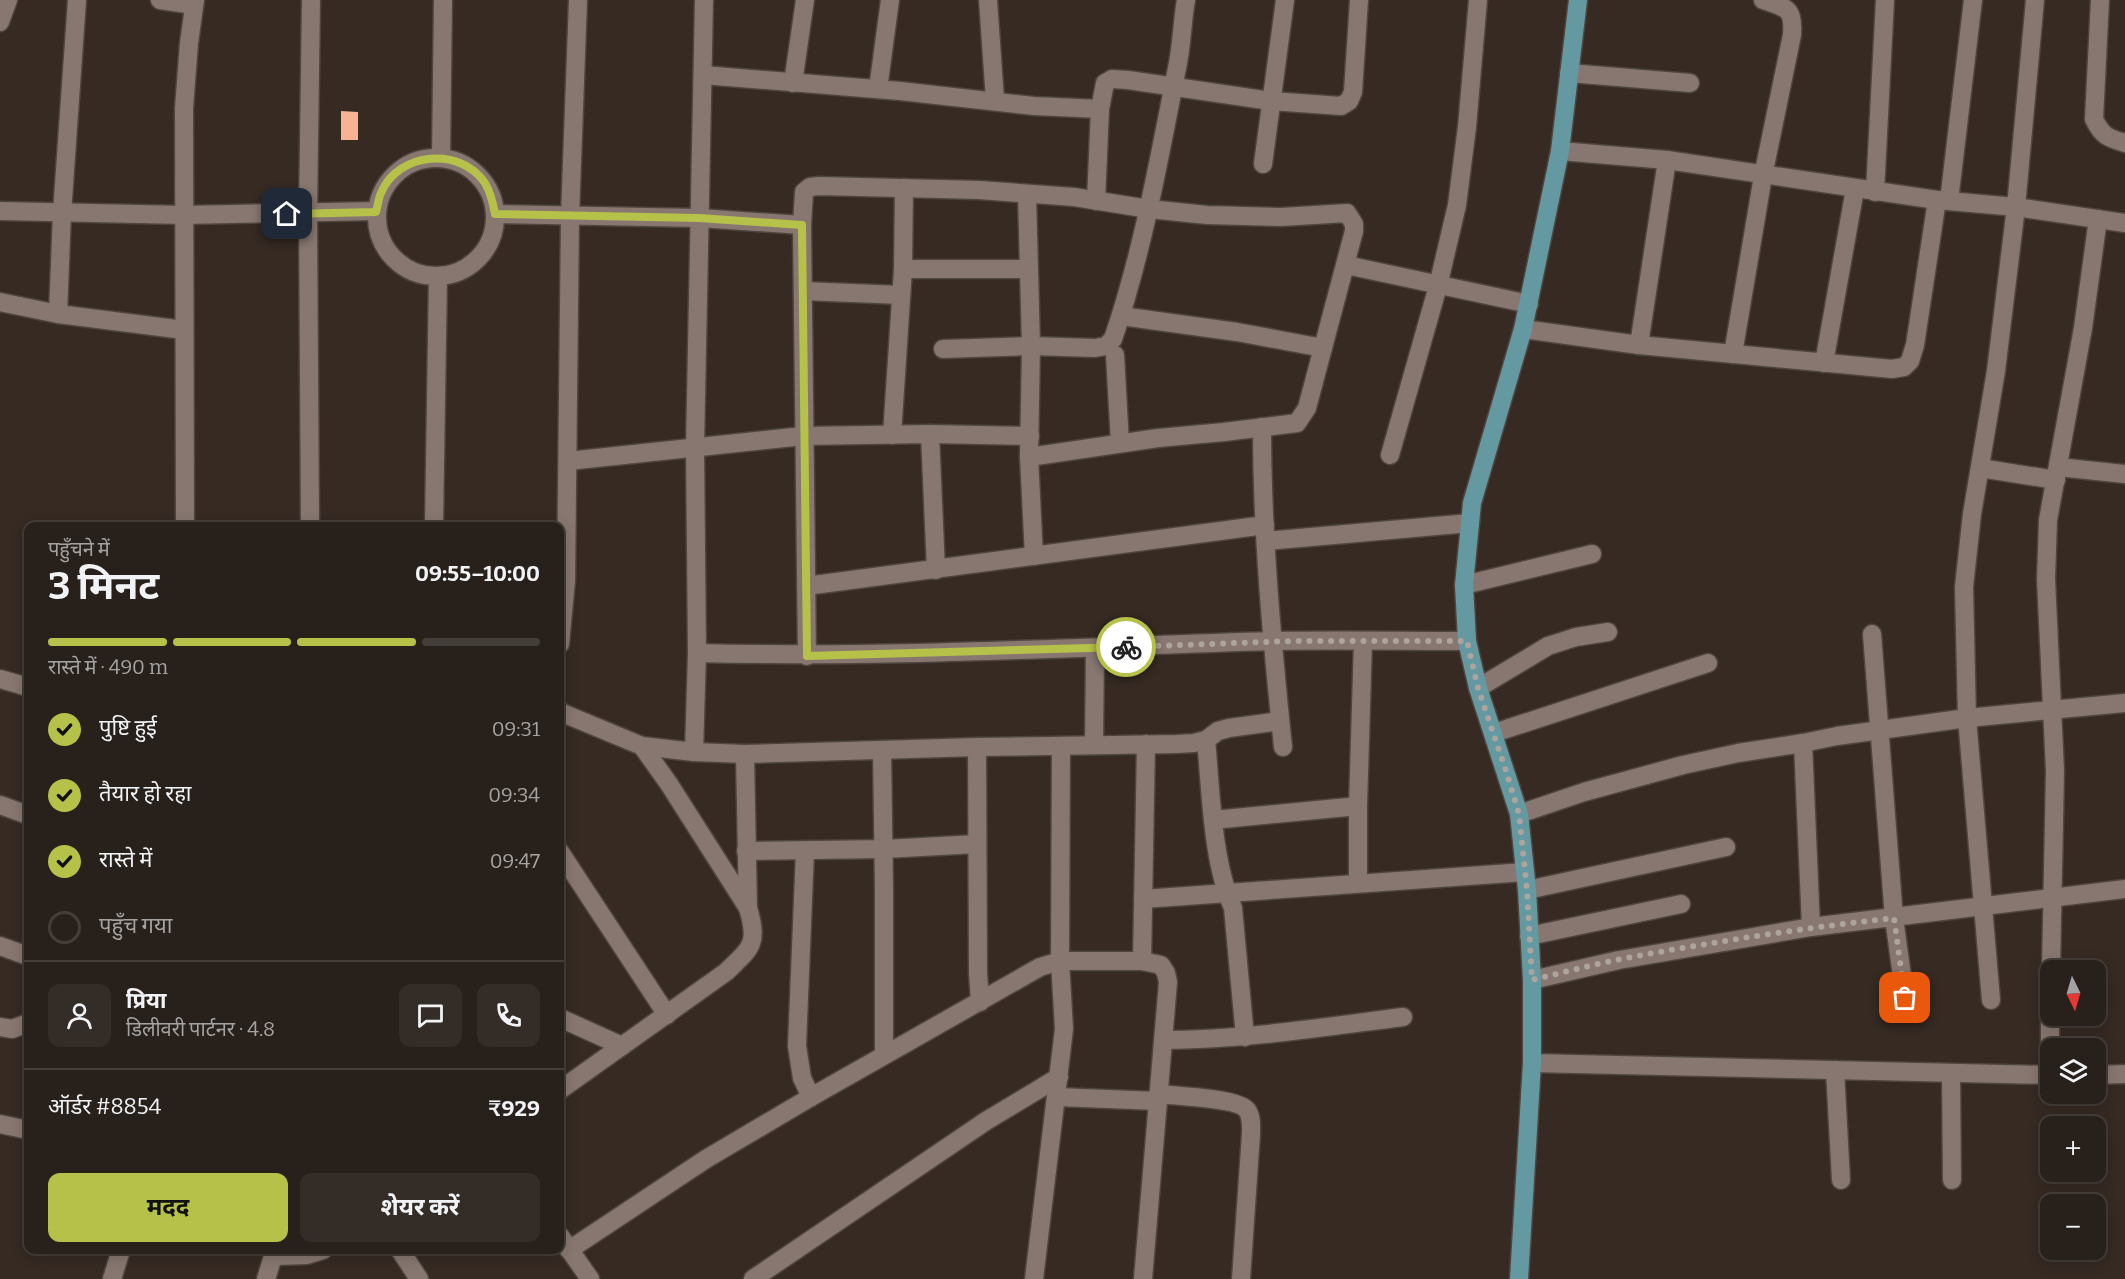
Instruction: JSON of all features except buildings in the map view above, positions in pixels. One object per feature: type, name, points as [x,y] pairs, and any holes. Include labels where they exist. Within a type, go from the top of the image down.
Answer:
[{"type":"main road","points":[[1519,1279],[1532,1063],[1532,980],[1526,881],[1519,814],[1478,688],[1467,641],[1464,585],[1472,503],[1523,329],[1560,151],[1578,0]]},
{"type":"street","points":[[0,22],[8,0]]},
{"type":"street","points":[[58,314],[76,0]]},
{"type":"street","points":[[160,0],[195,2],[184,108],[185,522]]},
{"type":"street","points":[[310,522],[308,214],[311,0]]},
{"type":"street","points":[[441,158],[443,0]]},
{"type":"street","points":[[564,607],[567,580],[570,217],[578,0]]},
{"type":"street","points":[[694,752],[697,653],[695,447],[704,0]]},
{"type":"street","points":[[793,83],[805,0]]},
{"type":"street","points":[[878,89],[890,0]]},
{"type":"street","points":[[988,0],[995,100]]},
{"type":"street","points":[[943,349],[1106,346],[1113,339],[1149,210],[1178,66],[1186,0]]},
{"type":"street","points":[[1263,164],[1285,0]]},
{"type":"street","points":[[1096,201],[1100,109],[1105,83],[1112,79],[1271,101],[1341,106],[1349,101],[1353,92],[1359,0]]},
{"type":"street","points":[[1390,455],[1438,286],[1457,205],[1467,127],[1478,0]]},
{"type":"street","points":[[1733,354],[1763,176],[1783,86],[1793,20],[1791,12],[1782,6],[1763,0]]},
{"type":"street","points":[[1875,192],[1885,0]]},
{"type":"street","points":[[1523,329],[1639,345],[1892,369],[1904,367],[1910,361],[1915,345],[1943,200],[1972,0]]},
{"type":"street","points":[[1992,1000],[1967,718],[1964,587],[1968,546],[1996,371],[2016,207],[2035,0]]},
{"type":"street","points":[[2100,0],[2094,119],[2100,132],[2112,140],[2125,143]]},
{"type":"street","points":[[1569,73],[1690,82]]},
{"type":"street","points":[[703,75],[878,89],[1034,106],[1100,109]]},
{"type":"street","points":[[1560,151],[1667,160],[1875,192],[2016,207],[2125,223]]},
{"type":"street","points":[[441,158],[458,162],[472,170],[484,182],[492,198],[495,214],[493,233],[485,250],[472,263],[456,272],[438,276],[418,273],[400,264],[386,249],[378,231],[376,212],[381,193],[391,178],[405,166],[422,159],[441,158]]},
{"type":"street","points":[[1639,345],[1667,160]]},
{"type":"street","points":[[807,656],[802,198],[804,192],[810,187],[904,188],[1074,197],[1149,210],[1248,218],[1347,213],[1354,224],[1354,231],[1346,265],[1307,408],[1297,423],[1120,443],[1029,457]]},
{"type":"street","points":[[892,435],[902,295],[904,188]]},
{"type":"street","points":[[1824,363],[1855,189]]},
{"type":"street","points":[[1027,194],[1027,269],[1031,346],[1029,457],[1034,556]]},
{"type":"street","points":[[0,211],[184,215],[376,212]]},
{"type":"street","points":[[495,214],[699,218],[802,225]]},
{"type":"street","points":[[2050,960],[2055,771],[2046,579],[2048,520],[2083,328],[2098,219]]},
{"type":"street","points":[[1346,265],[1528,304]]},
{"type":"street","points":[[903,269],[1027,269]]},
{"type":"street","points":[[434,522],[438,276]]},
{"type":"street","points":[[803,291],[902,295]]},
{"type":"street","points":[[0,302],[58,314],[184,330]]},
{"type":"street","points":[[1121,316],[1237,332],[1323,348]]},
{"type":"street","points":[[1115,355],[1120,443]]},
{"type":"street","points":[[1262,427],[1262,486],[1272,641],[1282,747]]},
{"type":"street","points":[[568,461],[803,436],[930,434],[1030,436]]},
{"type":"street","points":[[930,434],[936,570]]},
{"type":"street","points":[[1980,468],[2057,474],[2125,474]]},
{"type":"street","points":[[806,586],[1034,556],[1265,533],[1470,523]]},
{"type":"street","points":[[1464,585],[1592,554]]},
{"type":"street","points":[[1478,688],[1548,646],[1576,637],[1608,632]]},
{"type":"street","points":[[1872,634],[1894,918],[1905,998]]},
{"type":"street","points":[[697,653],[807,656],[1272,641],[1467,641]]},
{"type":"street","points":[[1358,883],[1363,641]]},
{"type":"street","points":[[1094,745],[1095,648]]},
{"type":"street","points":[[1494,733],[1708,663]]},
{"type":"street","points":[[0,679],[24,686]]},
{"type":"street","points":[[1519,814],[1584,792],[1683,765],[1738,753],[1837,736],[1967,718],[2125,703]]},
{"type":"street","points":[[564,714],[642,746],[694,752],[745,754],[1177,744],[1206,740],[1218,731],[1229,728],[1280,721]]},
{"type":"street","points":[[1206,740],[1213,820],[1226,893],[1233,908],[1245,1037]]},
{"type":"street","points":[[1803,743],[1811,927]]},
{"type":"street","points":[[1142,961],[1146,744]]},
{"type":"street","points":[[564,1087],[726,972],[745,954],[753,942],[754,927],[748,908],[642,746]]},
{"type":"street","points":[[1034,1279],[1064,1029],[1060,961],[1060,746]]},
{"type":"street","points":[[977,747],[980,1002]]},
{"type":"street","points":[[882,750],[884,1054]]},
{"type":"street","points":[[745,754],[748,908]]},
{"type":"street","points":[[0,805],[24,814]]},
{"type":"street","points":[[1213,820],[1358,806]]},
{"type":"street","points":[[746,851],[884,849],[977,844]]},
{"type":"street","points":[[1143,899],[1358,883],[1526,881],[1726,847]]},
{"type":"street","points":[[805,851],[797,1046],[802,1078],[811,1096]]},
{"type":"street","points":[[564,858],[667,1015]]},
{"type":"street","points":[[1532,980],[1619,960],[1811,927],[1984,908],[2051,897],[2125,889]]},
{"type":"street","points":[[1529,936],[1681,904]]},
{"type":"street","points":[[0,946],[24,955]]},
{"type":"street","points":[[590,1279],[564,1243],[811,1096],[1041,967],[1060,961],[1142,961],[1161,965],[1168,982],[1143,1279]]},
{"type":"street","points":[[1163,1040],[1245,1037],[1403,1017]]},
{"type":"street","points":[[564,1020],[622,1046]]},
{"type":"street","points":[[0,1027],[12,1029],[24,1024]]},
{"type":"street","points":[[1532,1063],[2040,1075]]},
{"type":"street","points":[[1835,1070],[1841,1180]]},
{"type":"street","points":[[1951,1072],[1952,1179]]},
{"type":"street","points":[[2106,1075],[2125,1074]]},
{"type":"street","points":[[753,1279],[986,1121],[1059,1077]]},
{"type":"street","points":[[1057,1097],[1158,1098],[1226,1102],[1247,1109],[1251,1120],[1251,1134],[1241,1279]]},
{"type":"street","points":[[0,1124],[24,1129]]},
{"type":"street","points":[[112,1279],[120,1254]]},
{"type":"street","points":[[266,1279],[275,1254]]},
{"type":"street","points":[[291,1254],[310,1254]]},
{"type":"street","points":[[403,1254],[419,1279]]},
{"type":"way so far","points":[[1126,647],[1332,640],[1467,641],[1478,688],[1519,814],[1527,890],[1532,980],[1619,960],[1727,940],[1811,927],[1894,918],[1905,998]]},
{"type":"route","points":[[287,214],[376,212],[381,193],[391,178],[405,166],[422,159],[441,158],[458,162],[472,170],[484,182],[492,198],[495,214],[699,218],[802,225],[807,656],[1126,647]]}]
